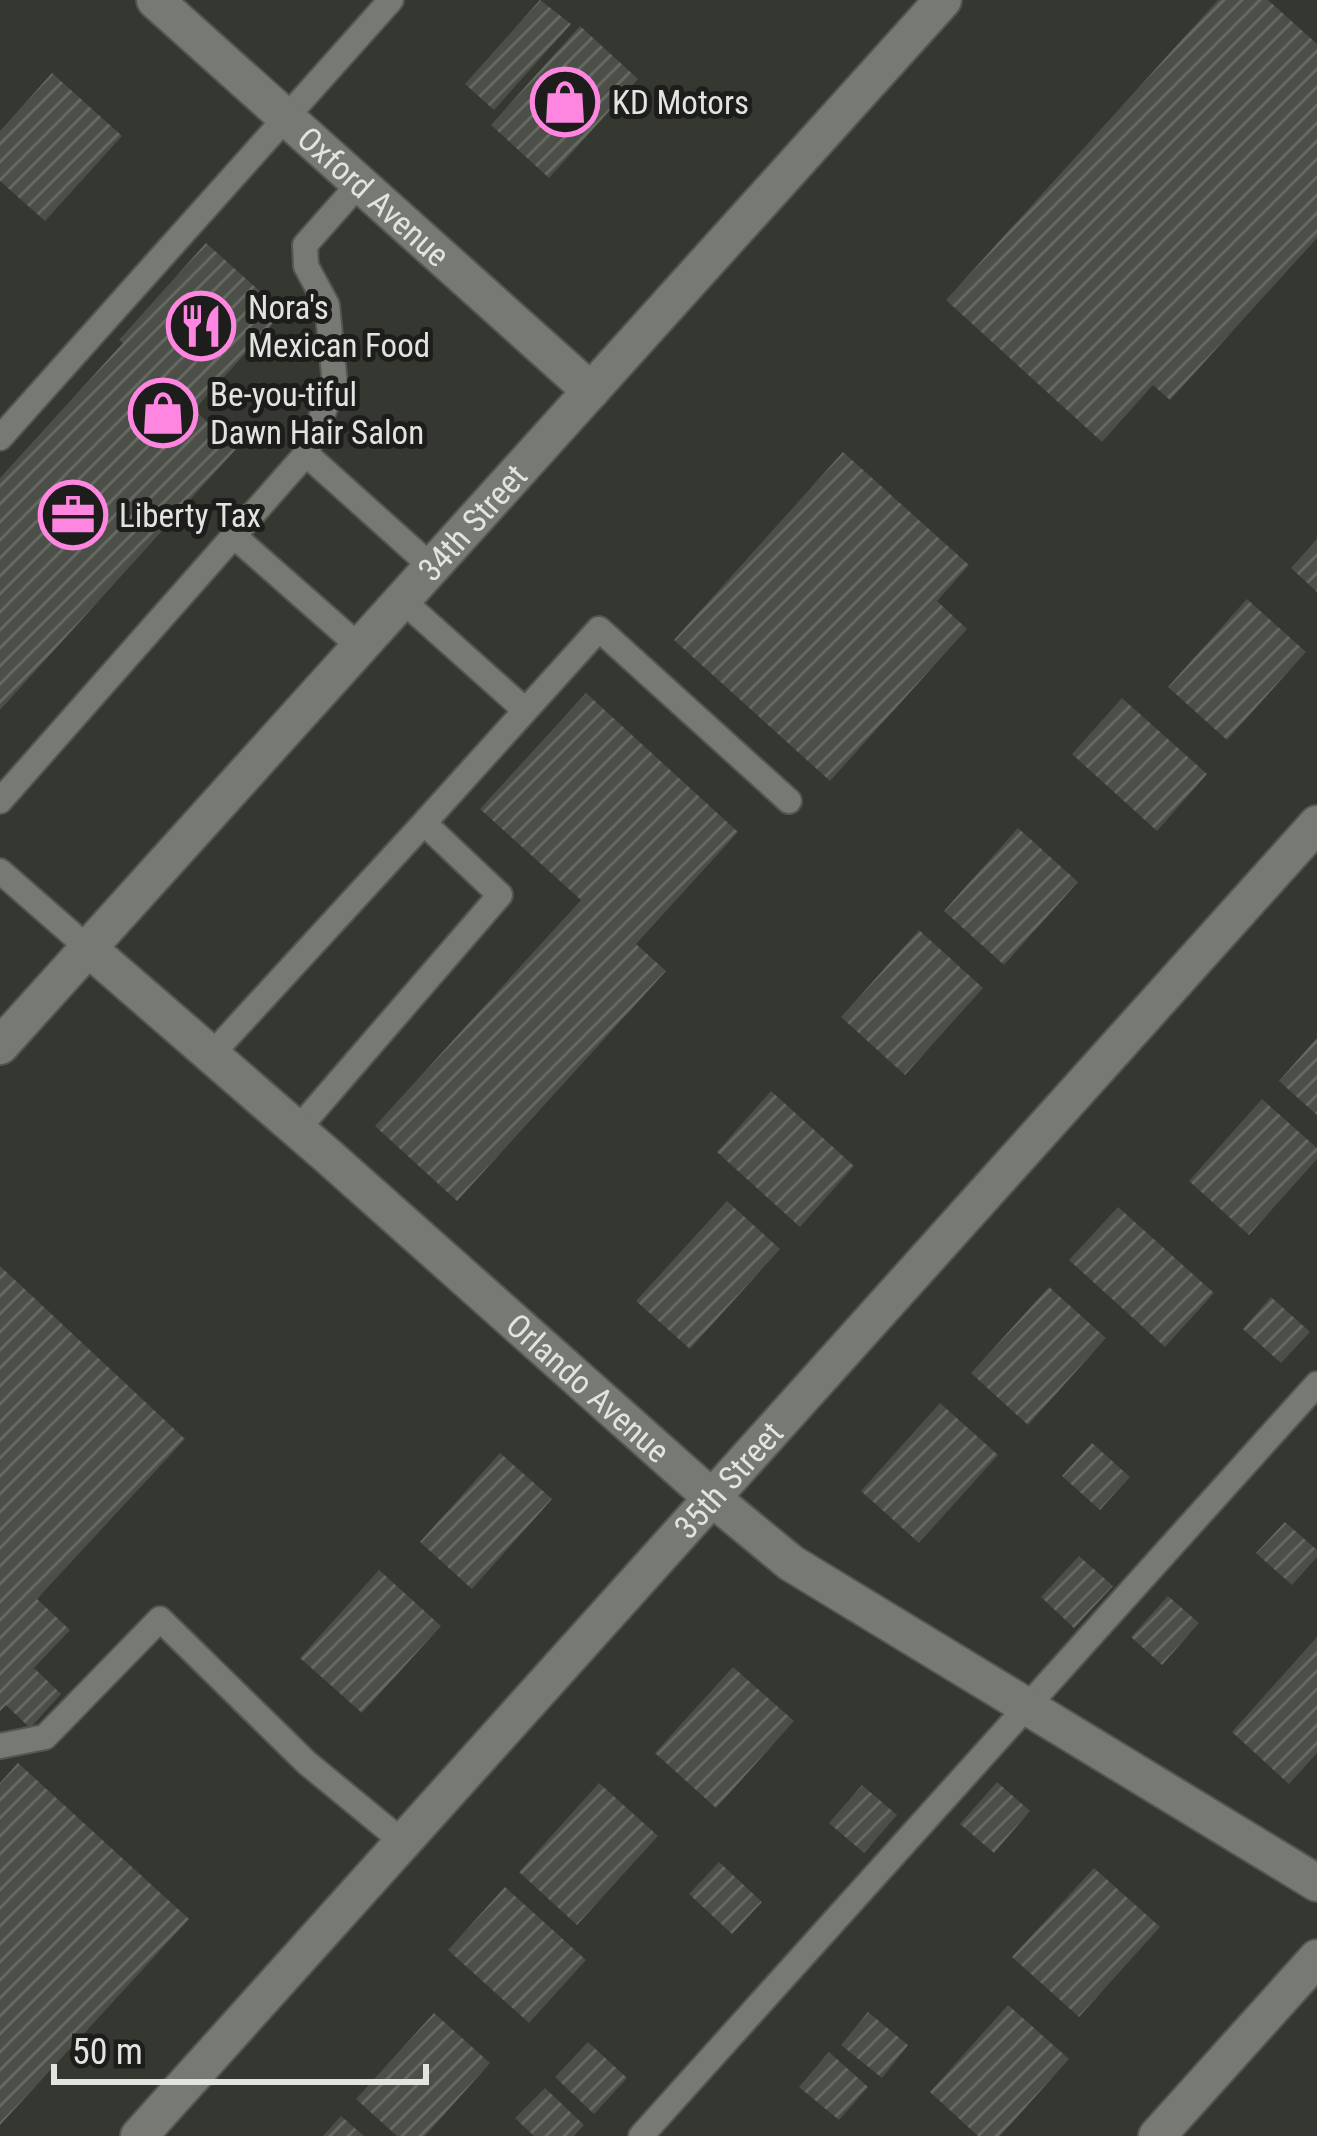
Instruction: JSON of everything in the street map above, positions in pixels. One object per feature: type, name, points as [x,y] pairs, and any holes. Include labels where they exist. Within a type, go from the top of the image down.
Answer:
[{"type":"street","name":"Oxford Avenue","points":[[155,0],[591,392]]},
{"type":"street","name":"34th Street","points":[[0,1046],[943,0]]},
{"type":"street","name":"35th Street","points":[[139,2136],[1317,824]]},
{"type":"street","name":"Orlando Avenue","points":[[88,948],[791,1563],[1317,1883]]},
{"type":"street","points":[[1157,2136],[1317,1958]]},
{"type":"lane","points":[[0,438],[392,0]]},
{"type":"lane","points":[[0,801],[307,454],[335,384],[327,304],[307,266],[305,245],[359,184]]},
{"type":"lane","points":[[307,454],[432,567]]},
{"type":"lane","points":[[234,536],[360,646]]},
{"type":"lane","points":[[402,600],[525,710]]},
{"type":"lane","points":[[212,1054],[599,629],[789,801]]},
{"type":"lane","points":[[298,1130],[500,895],[424,824]]},
{"type":"lane","points":[[0,871],[88,948]]},
{"type":"lane","points":[[641,2136],[1317,1384]]},
{"type":"lane","points":[[0,1746],[45,1737],[160,1619],[307,1763],[403,1842]]},
{"type":"building","name":"KD Motors","points":[[540,0],[571,24],[494,110],[465,84]]},
{"type":"building","points":[[1218,0],[1268,0],[1317,44],[1317,238],[1170,400],[1153,385],[1102,442],[946,300]]},
{"type":"building","name":"KD Motors","points":[[580,26],[638,79],[549,178],[491,125]]},
{"type":"building","points":[[52,73],[122,136],[45,221],[0,181],[0,131]]},
{"type":"building","points":[[206,243],[283,312],[194,410],[237,448],[0,710],[0,478]]},
{"type":"building","points":[[843,452],[969,565],[937,601],[967,629],[830,781],[674,640]]},
{"type":"building","points":[[1317,539],[1317,592],[1291,568]]},
{"type":"building","points":[[1247,599],[1306,652],[1227,740],[1168,687]]},
{"type":"building","points":[[586,693],[738,832],[636,944],[666,971],[457,1201],[375,1126],[581,900],[480,809]]},
{"type":"building","points":[[1122,698],[1207,774],[1157,831],[1072,754]]},
{"type":"building","points":[[1018,828],[1078,882],[1004,965],[944,911]]},
{"type":"building","points":[[919,930],[983,988],[905,1075],[841,1017]]},
{"type":"building","points":[[1317,1038],[1317,1115],[1279,1081]]},
{"type":"building","points":[[771,1091],[854,1166],[800,1227],[717,1152]]},
{"type":"building","points":[[1262,1099],[1317,1148],[1317,1159],[1249,1235],[1189,1181]]},
{"type":"building","points":[[727,1201],[780,1249],[690,1349],[636,1301]]},
{"type":"building","points":[[1118,1207],[1214,1293],[1165,1347],[1069,1260]]},
{"type":"building","points":[[0,1266],[185,1439],[37,1599],[70,1630],[34,1668],[61,1694],[30,1728],[6,1705],[0,1711]]},
{"type":"building","points":[[1049,1287],[1106,1338],[1028,1425],[971,1373]]},
{"type":"building","points":[[1271,1297],[1310,1332],[1281,1363],[1243,1329]]},
{"type":"building","points":[[940,1403],[998,1455],[919,1543],[861,1491]]},
{"type":"building","points":[[1092,1443],[1130,1477],[1100,1510],[1062,1476]]},
{"type":"building","points":[[500,1453],[552,1499],[472,1589],[420,1542]]},
{"type":"building","points":[[1285,1522],[1317,1550],[1317,1557],[1292,1585],[1256,1553]]},
{"type":"building","points":[[1079,1556],[1113,1586],[1074,1628],[1041,1597]]},
{"type":"building","points":[[379,1570],[441,1626],[362,1713],[300,1658]]},
{"type":"building","points":[[1168,1596],[1199,1623],[1162,1665],[1131,1637]]},
{"type":"building","points":[[1317,1637],[1317,1753],[1289,1784],[1232,1732]]},
{"type":"building","points":[[733,1667],[794,1721],[716,1808],[655,1753]]},
{"type":"building","points":[[18,1763],[189,1919],[0,2125],[0,1783]]},
{"type":"building","points":[[997,1782],[1030,1811],[994,1853],[960,1824]]},
{"type":"building","points":[[599,1783],[658,1836],[577,1925],[519,1872]]},
{"type":"building","points":[[862,1785],[897,1815],[864,1853],[829,1823]]},
{"type":"building","points":[[719,1862],[762,1902],[732,1934],[689,1894]]},
{"type":"building","points":[[1094,1868],[1160,1927],[1079,2017],[1012,1957]]},
{"type":"building","points":[[505,1887],[586,1960],[529,2023],[448,1950]]},
{"type":"building","points":[[1008,2005],[1069,2059],[1000,2136],[978,2136],[930,2092]]},
{"type":"building","points":[[868,2012],[908,2045],[882,2078],[841,2045]]},
{"type":"building","points":[[434,2013],[490,2063],[425,2136],[397,2136],[356,2099]]},
{"type":"building","points":[[588,2042],[627,2078],[594,2114],[555,2077]]},
{"type":"building","points":[[829,2052],[868,2087],[839,2120],[799,2087]]},
{"type":"building","points":[[545,2088],[584,2125],[574,2136],[534,2136],[515,2118]]},
{"type":"building","points":[[341,2116],[364,2136],[323,2136]]},
{"type":"place","name":"KD Motors","points":[[565,102]]},
{"type":"place","name":"Nora's Mexican Food","points":[[201,326]]},
{"type":"place","name":"Be-you-tiful Dawn Hair Salon","points":[[163,413]]},
{"type":"place","name":"Liberty Tax","points":[[73,515]]}]
